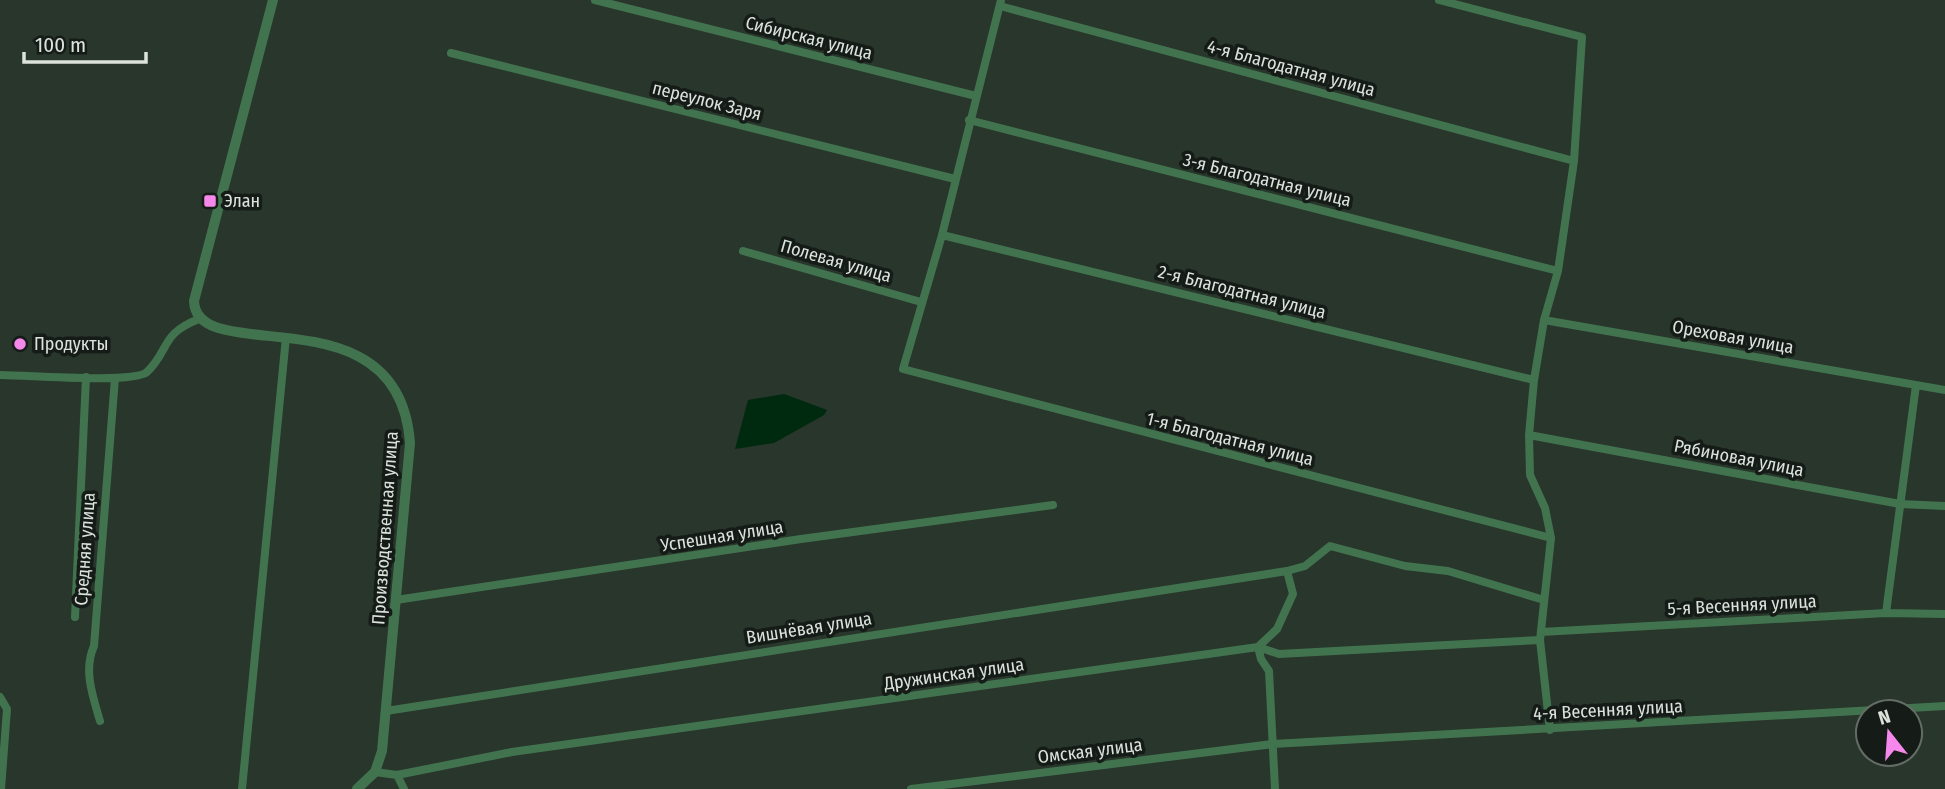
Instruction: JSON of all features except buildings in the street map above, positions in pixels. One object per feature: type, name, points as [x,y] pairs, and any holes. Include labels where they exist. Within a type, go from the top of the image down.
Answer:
[{"type":"street","points":[[0,375],[115,379],[141,376],[148,371],[173,332],[199,319],[194,311],[194,301],[274,0]]},
{"type":"street","name":"Сибирская улица","points":[[595,0],[976,96]]},
{"type":"street","points":[[1439,0],[1582,37],[1574,161],[1558,271],[1544,320],[1534,380],[1529,435],[1530,475],[1545,508],[1551,538],[1541,636],[1550,730]]},
{"type":"street","points":[[921,302],[942,235],[969,120],[1001,3]]},
{"type":"street","name":"4-я Благодатная улица","points":[[1001,3],[1574,161]]},
{"type":"street","name":"переулок Заря","points":[[451,53],[955,179]]},
{"type":"street","name":"3-я Благодатная улица","points":[[969,120],[1558,271]]},
{"type":"street","name":"2-я Благодатная улица","points":[[942,235],[1534,380]]},
{"type":"street","name":"Полевая улица","points":[[743,251],[921,302]]},
{"type":"street","name":"1-я Благодатная улица","points":[[921,302],[903,369],[1551,538]]},
{"type":"street","name":"Производственная улица","points":[[199,319],[218,329],[335,346],[360,356],[384,374],[401,397],[409,419],[410,443],[382,751],[375,772]]},
{"type":"street","name":"Ореховая улица","points":[[1544,320],[1945,390]]},
{"type":"street","points":[[242,789],[286,337]]},
{"type":"street","points":[[75,617],[86,377]]},
{"type":"street","name":"Средняя улица","points":[[100,721],[90,688],[90,654],[115,379]]},
{"type":"street","points":[[1886,614],[1916,385]]},
{"type":"street","name":"Рябиновая улица","points":[[1529,435],[1900,504],[1945,506]]},
{"type":"street","name":"Успешная улица","points":[[396,600],[798,539],[1053,505]]},
{"type":"street","name":"Вишнёвая улица","points":[[386,711],[1287,571],[1305,566],[1330,546],[1405,566],[1448,571],[1544,600]]},
{"type":"street","points":[[1275,789],[1269,671],[1258,648],[1277,629],[1293,594],[1287,571]]},
{"type":"street","name":"5-я Весенняя улица","points":[[1541,636],[1886,614],[1945,614]]},
{"type":"street","name":"Дружинская улица","points":[[375,772],[397,775],[512,752],[1258,648],[1279,654],[1541,636]]},
{"type":"street","points":[[0,697],[7,709],[1,789]]},
{"type":"street","name":"4-я Весенняя улица","points":[[1273,744],[1945,706]]},
{"type":"street","name":"Омская улица","points":[[911,789],[1273,744]]},
{"type":"street","points":[[356,789],[375,772]]},
{"type":"street","points":[[397,775],[404,789]]},
{"type":"shaded area","points":[[784,394],[827,410],[824,415],[774,443],[735,449],[748,400]]},
{"type":"place","name":"Элан","points":[[210,201]]},
{"type":"place","name":"Продукты","points":[[20,344]]}]
